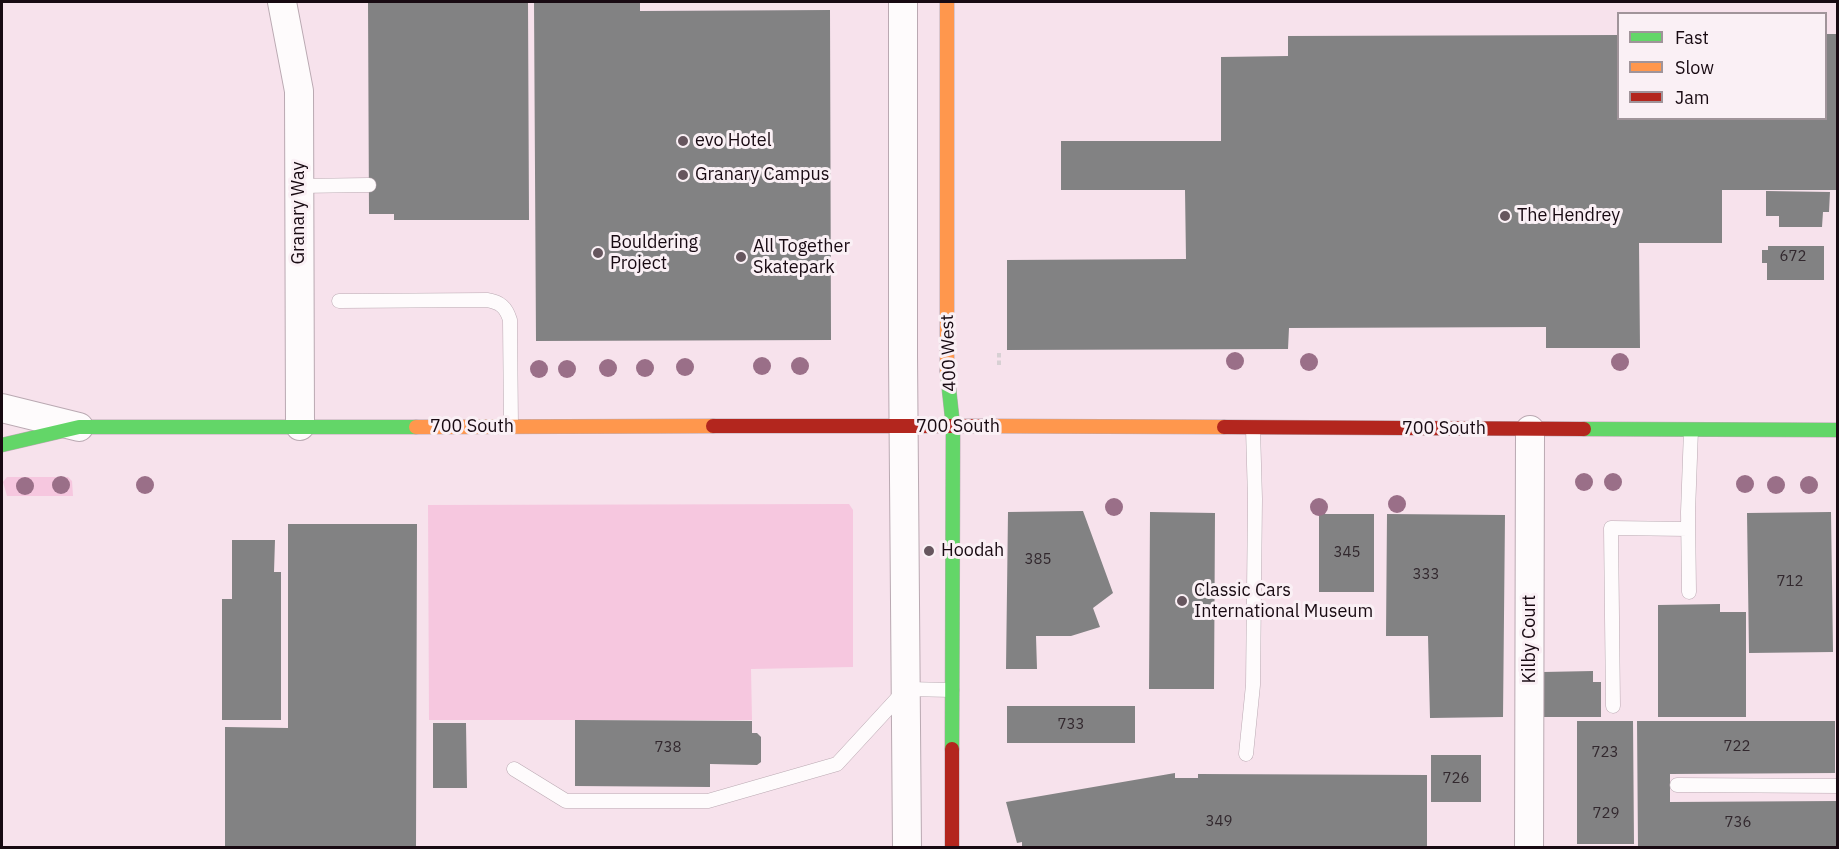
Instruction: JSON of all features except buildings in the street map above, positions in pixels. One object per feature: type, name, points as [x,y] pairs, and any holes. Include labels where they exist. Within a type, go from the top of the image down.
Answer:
[{"type":"street","name":"Granary Way","points":[[282,2],[299,91],[300,426]]},
{"type":"street","points":[[903,2],[907,848]]},
{"type":"street","name":"400 West","points":[[947,2],[947,372],[953,426],[952,848]]},
{"type":"street","name":"700 South","points":[[2,408],[79,427]]},
{"type":"street","name":"700 South","points":[[2,445],[79,427],[953,426],[1838,430]]},
{"type":"street","name":"Kilby Court","points":[[1529,848],[1530,430]]},
{"type":"lane","points":[[298,186],[369,185]]},
{"type":"lane","points":[[339,301],[487,300],[502,305],[510,320],[511,427]]},
{"type":"lane","points":[[1246,754],[1254,685],[1254,429]]},
{"type":"lane","points":[[1689,592],[1691,430]]},
{"type":"lane","points":[[1613,706],[1611,528],[1688,529]]},
{"type":"lane","points":[[514,769],[567,801],[708,801],[837,764],[906,690],[952,690]]},
{"type":"lane","points":[[1677,785],[1838,786]]},
{"type":"path","points":[[999,353],[999,366]]},
{"type":"shaded area","points":[[7,477],[68,477],[72,481],[73,496],[7,496],[3,482]]},
{"type":"shaded area","points":[[849,504],[853,510],[853,667],[751,669],[752,720],[429,720],[428,505]]},
{"type":"traffic: fast","points":[[947,371],[953,426],[952,749]]},
{"type":"traffic: fast","points":[[2,445],[79,427],[416,427]]},
{"type":"traffic: fast","points":[[1584,429],[1838,430]]},
{"type":"traffic: slow","points":[[947,2],[947,371]]},
{"type":"traffic: slow","points":[[416,427],[713,426]]},
{"type":"traffic: slow","points":[[984,426],[1224,427]]},
{"type":"traffic: jam","points":[[713,426],[984,426]]},
{"type":"traffic: jam","points":[[1224,427],[1584,429]]},
{"type":"traffic: jam","points":[[952,749],[952,848]]},
{"type":"place","name":"evo Hotel","points":[[683,141]]},
{"type":"place","name":"Granary Campus","points":[[683,175]]},
{"type":"place","name":"The Hendrey","points":[[1505,216]]},
{"type":"place","name":"Bouldering Project","points":[[598,253]]},
{"type":"place","name":"All Together Skatepark","points":[[741,257]]},
{"type":"place","name":"Hoodah","points":[[929,551]]},
{"type":"place","name":"Classic Cars International Museum","points":[[1182,601]]}]
